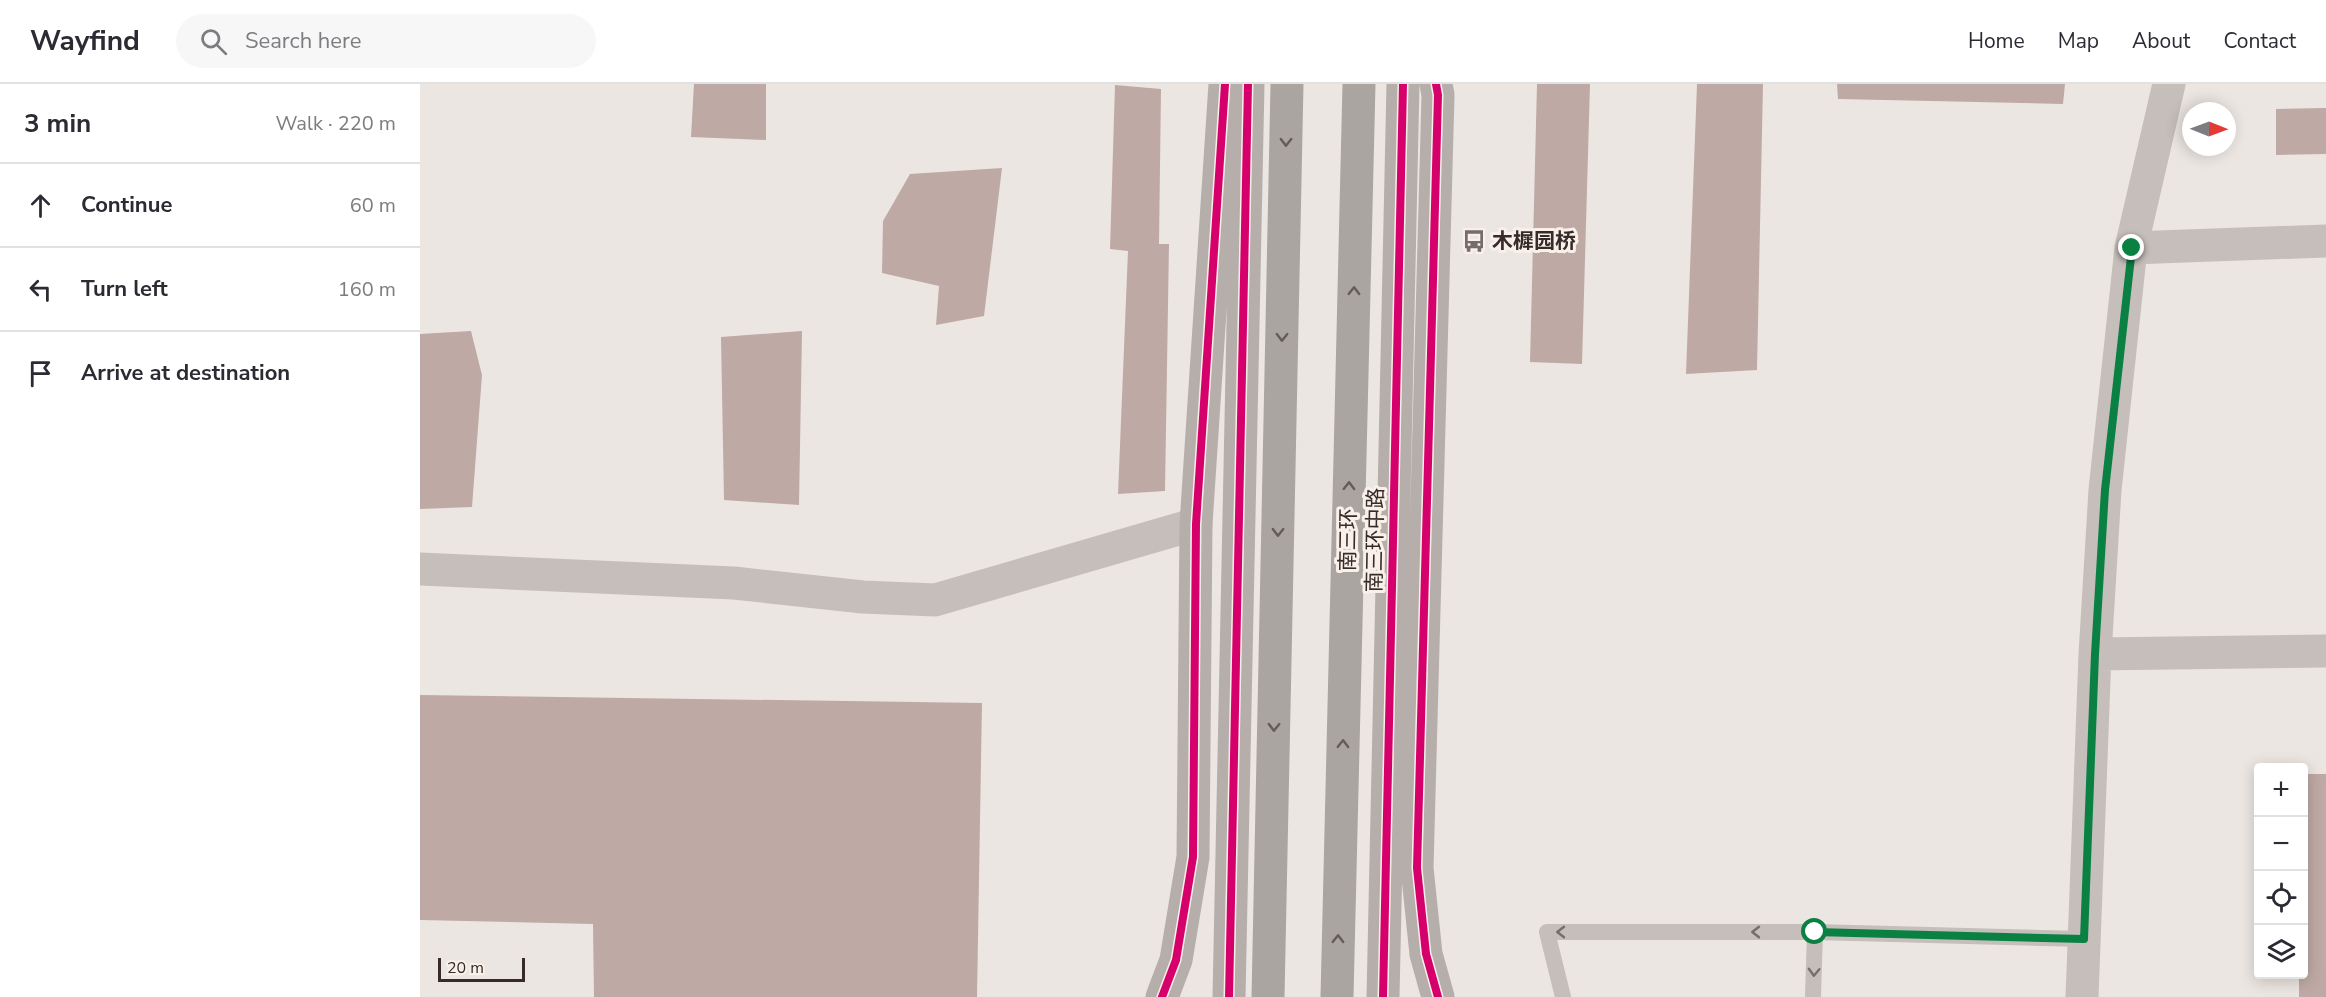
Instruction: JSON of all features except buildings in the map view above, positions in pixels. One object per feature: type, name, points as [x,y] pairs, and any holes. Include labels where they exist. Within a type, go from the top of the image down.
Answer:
[{"type":"highway","points":[[1268,997],[1287,84]]},
{"type":"highway","name":"南三环","points":[[1337,997],[1359,84]]},
{"type":"street","points":[[1162,997],[1176,960],[1193,856],[1196,524],[1225,84]]},
{"type":"street","points":[[1229,997],[1248,84]]},
{"type":"street","name":"南三环中路","points":[[1383,997],[1403,84]]},
{"type":"street","points":[[1436,84],[1438,94],[1417,868],[1426,954],[1438,997]]},
{"type":"street","points":[[2082,997],[2095,654],[2105,490],[2132,248],[2169,84]]},
{"type":"street","points":[[2132,248],[2326,241]]},
{"type":"street","points":[[420,569],[734,583],[863,597],[935,600],[1196,524]]},
{"type":"street","points":[[2095,654],[2326,651]]},
{"type":"lane","points":[[1563,997],[1547,932],[1815,932],[2084,939]]},
{"type":"lane","points":[[1813,997],[1815,932]]},
{"type":"cycle path","points":[[1162,997],[1176,960],[1193,857],[1196,524],[1225,84]]},
{"type":"cycle path","points":[[1229,997],[1248,84]]},
{"type":"cycle path","points":[[1383,997],[1403,84]]},
{"type":"cycle path","points":[[1436,84],[1438,95],[1417,868],[1426,954],[1438,997]]},
{"type":"place","name":"木樨园桥","points":[[1474,241]]},
{"type":"route","points":[[1815,932],[2084,939],[2095,654],[2105,490],[2132,248]]}]
